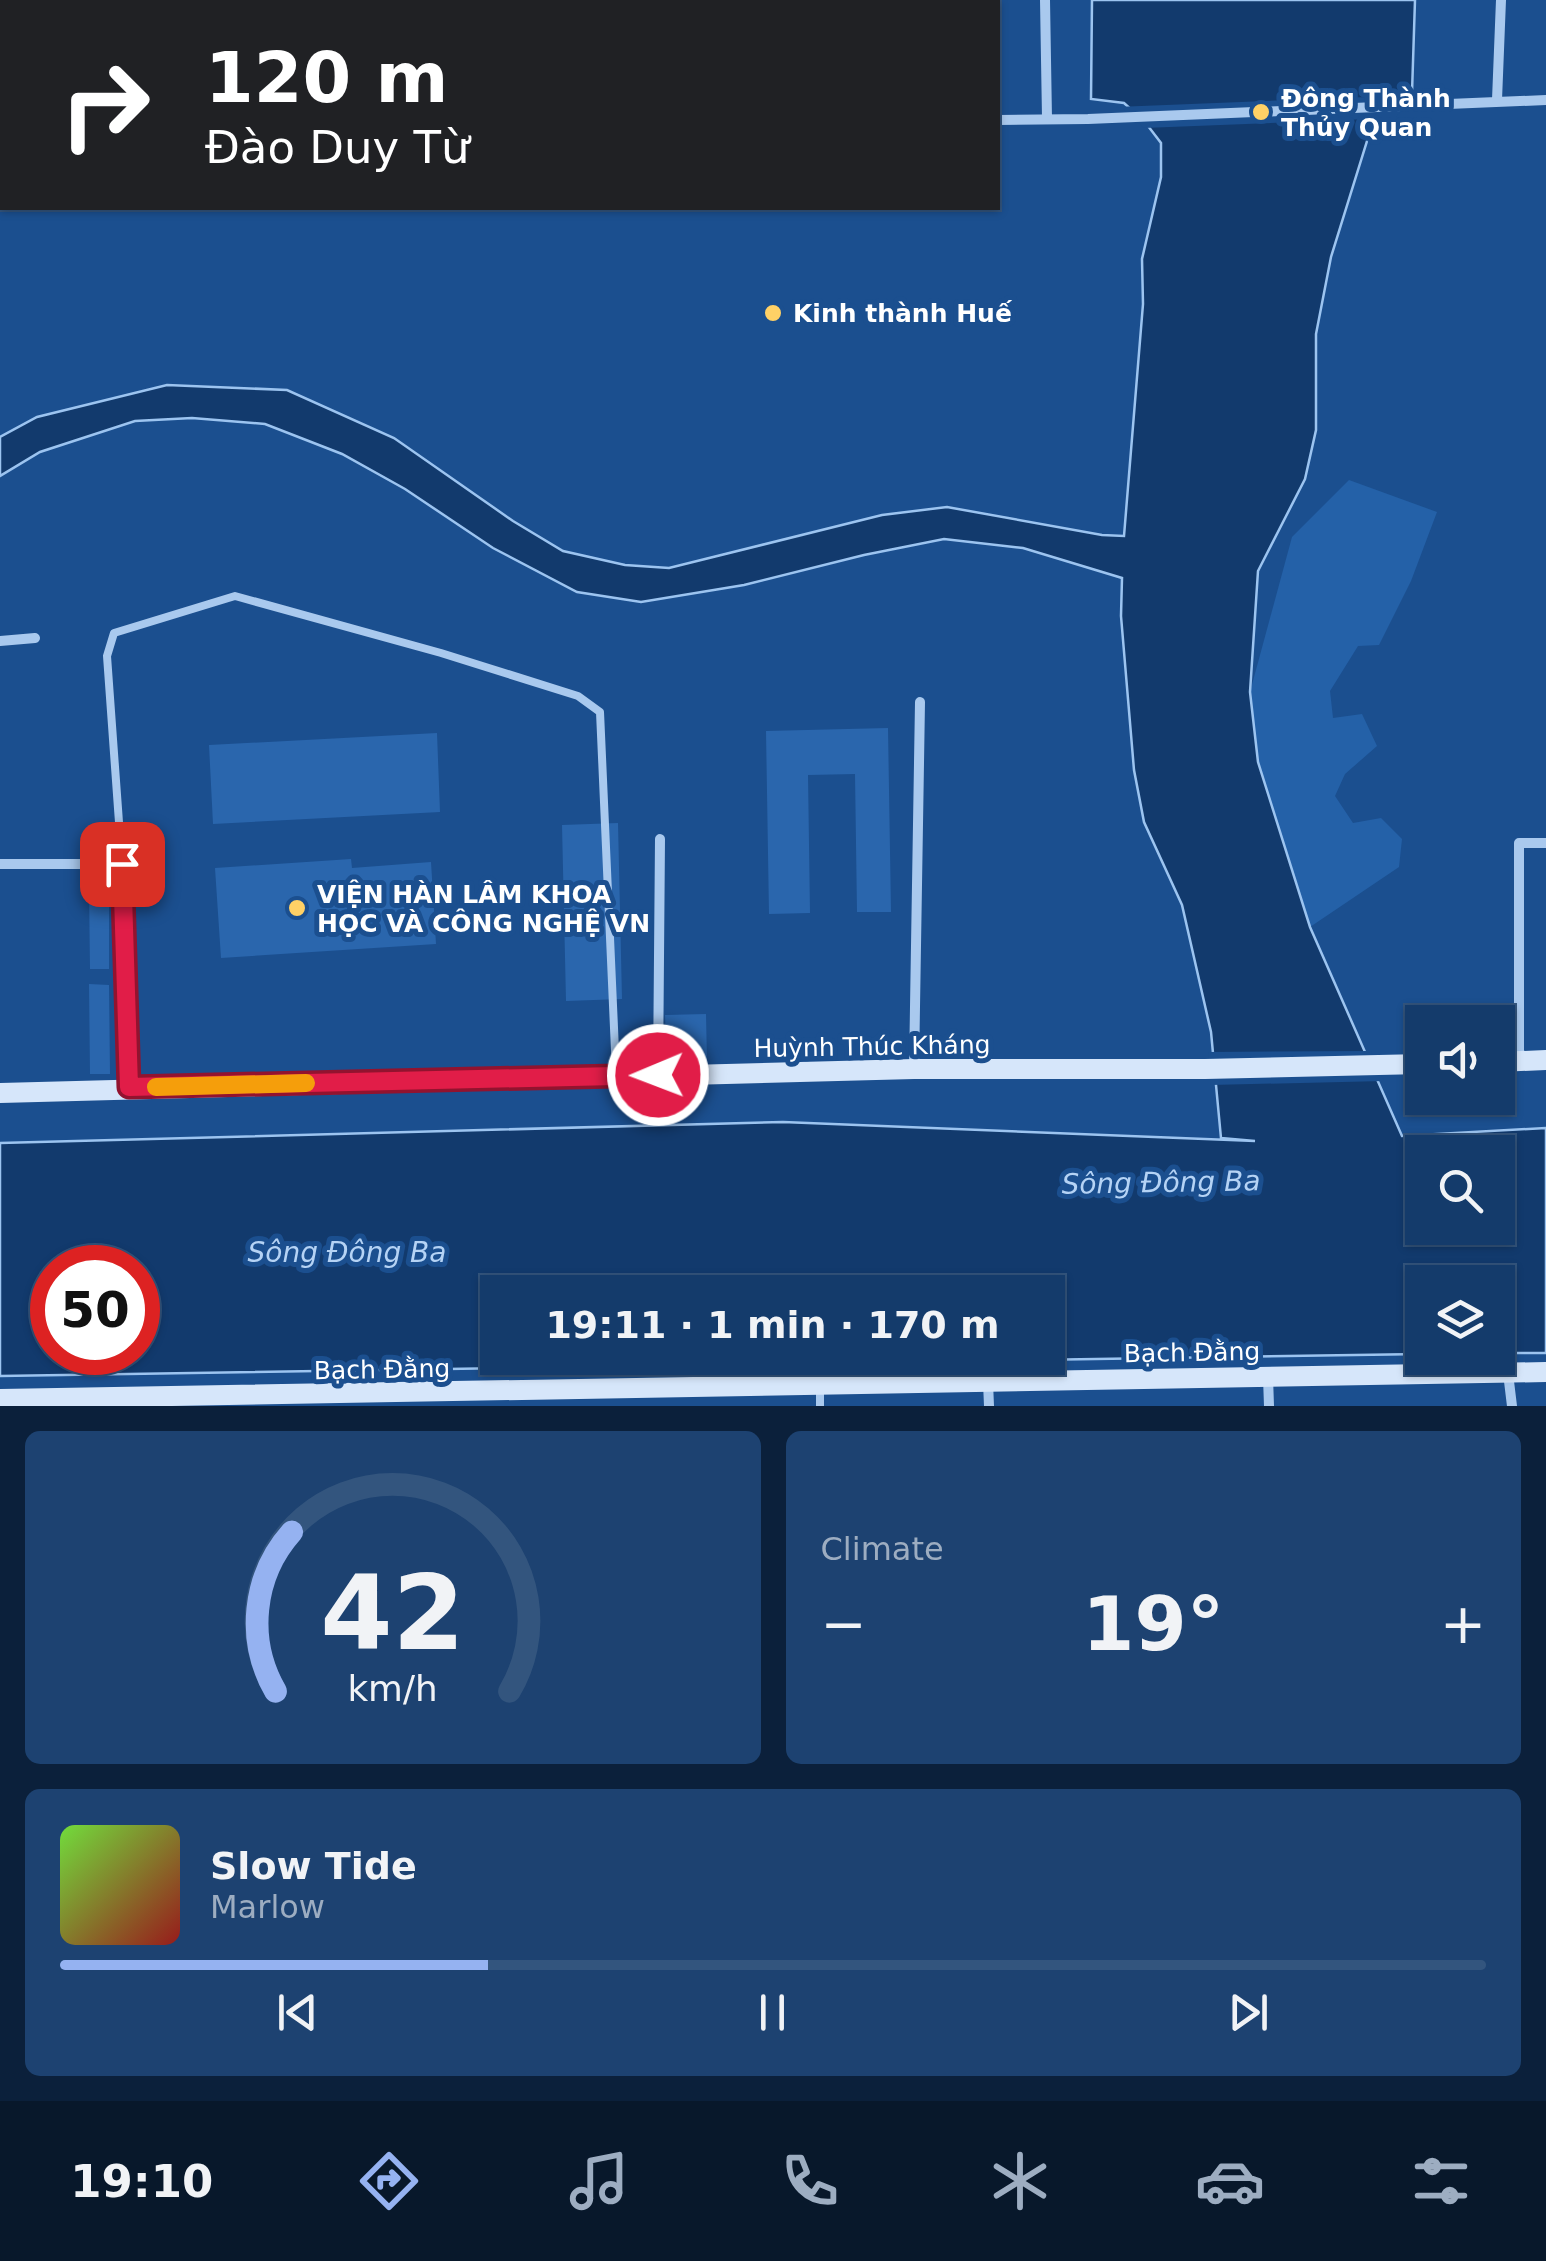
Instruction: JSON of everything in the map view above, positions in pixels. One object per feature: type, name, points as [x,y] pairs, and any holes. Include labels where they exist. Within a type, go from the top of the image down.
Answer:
[{"type":"street","points":[[1046,0],[1047,118]]},
{"type":"street","points":[[1497,100],[1501,0]]},
{"type":"street","points":[[1000,120],[1546,100]]},
{"type":"street","points":[[0,641],[35,638]]},
{"type":"street","points":[[914,1069],[920,702]]},
{"type":"street","points":[[658,1075],[660,840]]},
{"type":"street","points":[[1511,1005],[1519,843],[1546,843]]},
{"type":"street","points":[[0,864],[122,864],[129,1087]]},
{"type":"street","points":[[1515,1062],[1546,1060]]},
{"type":"street","name":"Huỳnh Thúc Kháng","points":[[0,1093],[914,1069],[1405,1064]]},
{"type":"street","name":"Bạch Đằng","points":[[1515,1373],[1546,1372]]},
{"type":"street","name":"Bạch Đằng","points":[[0,1399],[28,1402],[727,1396],[820,1383],[1405,1374]]},
{"type":"street","points":[[1508,1375],[1512,1406]]},
{"type":"street","points":[[1268,1376],[1268,1406]]},
{"type":"street","points":[[988,1381],[989,1406]]},
{"type":"lane","points":[[122,864],[107,656],[114,633],[130,627],[234,596],[578,696],[600,712],[616,1076]]},
{"type":"lane","points":[[820,1383],[820,1406]]},
{"type":"shaded area","points":[[1349,480],[1437,512],[1411,581],[1379,645],[1358,646],[1330,691],[1333,718],[1362,714],[1377,746],[1345,774],[1335,796],[1353,823],[1381,818],[1402,839],[1399,867],[1310,927],[1258,762],[1250,692],[1292,537]]},
{"type":"water","name":"Sông Đông Ba","points":[[1092,0],[1415,0],[1412,93],[1368,138],[1331,257],[1316,334],[1316,430],[1305,479],[1258,571],[1250,692],[1258,762],[1310,927],[1405,1136],[1405,1245],[1515,1245],[1515,1135],[1420,1135],[1546,1128],[1546,1353],[1515,1353],[1515,1265],[1405,1265],[1405,1354],[1065,1360],[1065,1275],[480,1275],[480,1369],[160,1374],[160,1245],[30,1245],[30,1375],[65,1375],[0,1376],[0,1143],[783,1122],[1255,1141],[1221,1138],[1211,1032],[1182,905],[1144,822],[1134,770],[1121,616],[1122,578],[1023,548],[944,539],[744,585],[641,602],[577,592],[493,548],[405,489],[342,454],[265,424],[192,418],[135,421],[40,452],[0,476],[0,437],[37,417],[167,385],[287,390],[394,438],[563,551],[625,565],[669,568],[882,515],[947,507],[1124,536],[1143,304],[1142,259],[1161,177],[1161,143],[1124,103],[1091,99]]},
{"type":"pier","name":"Đông Thành Thủy Quan","points":[[1417,95],[1395,118],[1144,128],[1116,107]]},
{"type":"pier","points":[[1371,1051],[1384,1081],[1211,1085],[1208,1052]]},
{"type":"building","points":[[888,728],[891,912],[857,912],[855,774],[808,775],[810,913],[769,914],[766,731]]},
{"type":"building","points":[[437,733],[440,812],[213,824],[209,745]]},
{"type":"building","points":[[618,823],[622,999],[566,1001],[562,825]]},
{"type":"building","points":[[351,859],[352,868],[431,862],[436,944],[221,958],[215,868]]},
{"type":"building","points":[[89,890],[109,890],[109,969],[90,969]]},
{"type":"building","points":[[89,984],[109,985],[110,1074],[90,1074]]},
{"type":"building","points":[[706,1014],[707,1061],[667,1063],[665,1015]]},
{"type":"slow traffic","points":[[156,1087],[306,1083]]},
{"type":"place","name":"Đông Thành Thủy Quan","points":[[1261,112]]},
{"type":"place","name":"Kinh thành Huế","points":[[773,313]]},
{"type":"place","name":"VIỆN HÀN LÂM KHOA HỌC VÀ CÔNG NGHỆ VN","points":[[297,908]]},
{"type":"route","points":[[122,864],[129,1087],[658,1075]]}]
